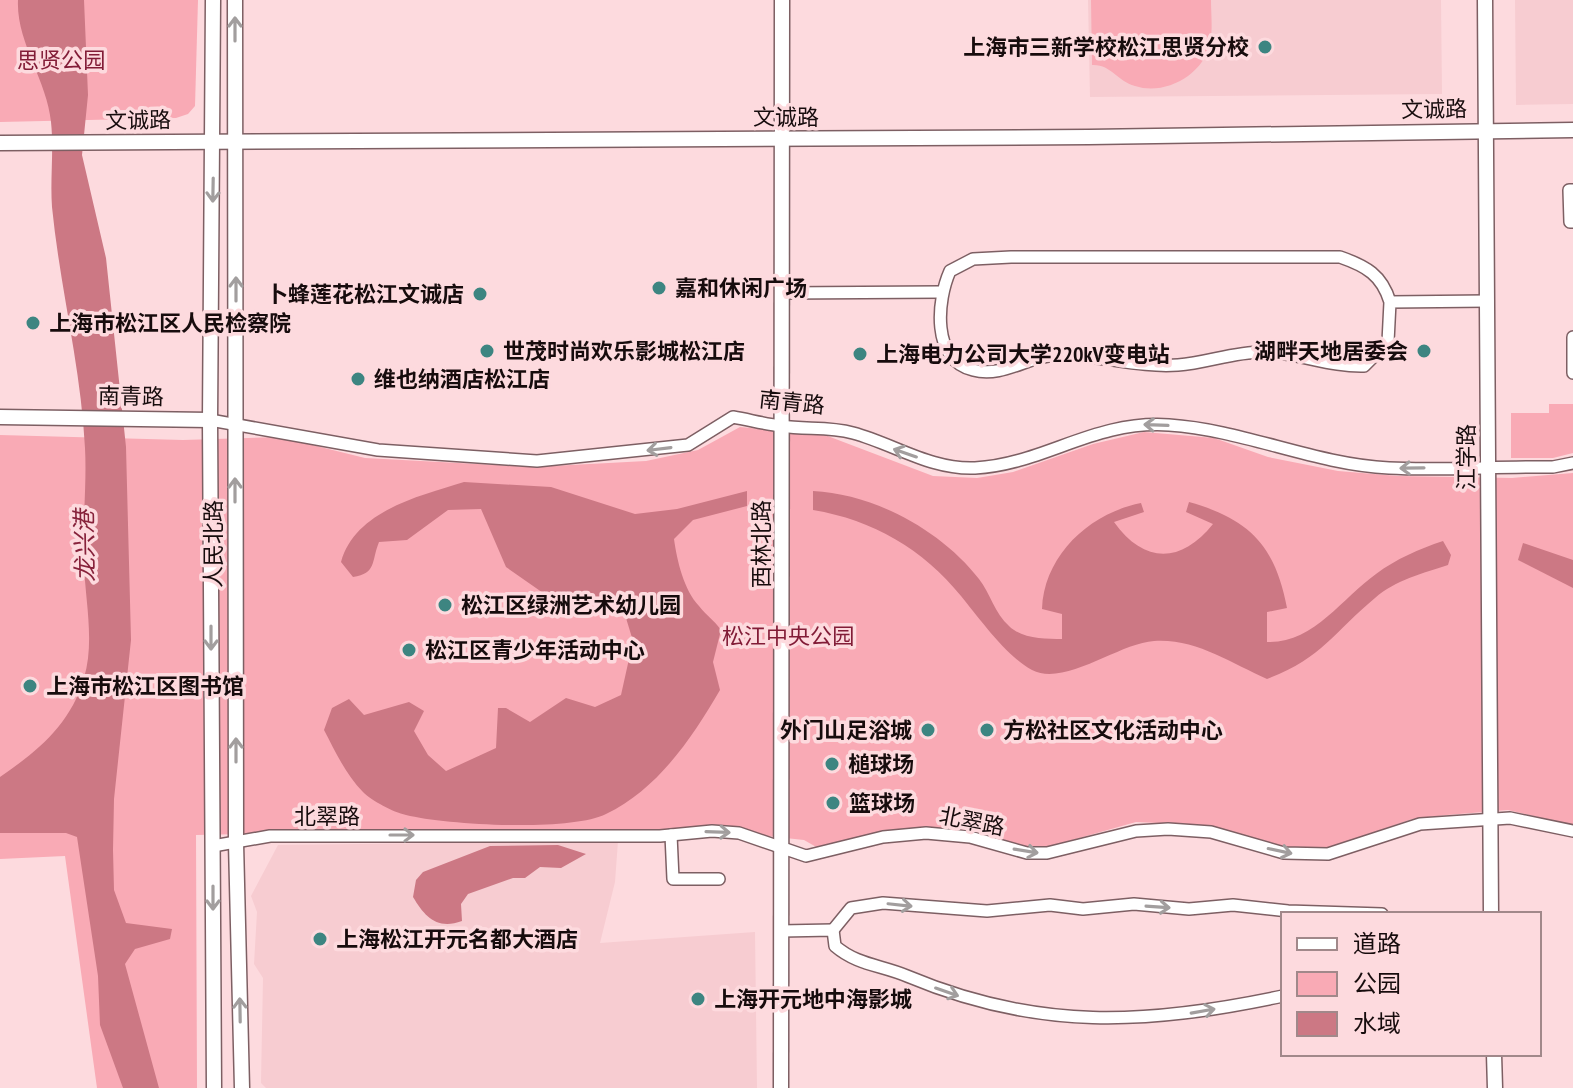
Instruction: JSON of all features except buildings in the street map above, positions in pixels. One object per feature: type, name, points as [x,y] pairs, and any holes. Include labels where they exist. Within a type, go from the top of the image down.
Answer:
[{"type":"main road","name":"人民北路","points":[[213,0],[210,420],[214,1088]]},
{"type":"main road","name":"人民北路","points":[[235,0],[236,843],[242,1088]]},
{"type":"main road","name":"西林北路","points":[[781,1088],[782,0]]},
{"type":"main road","name":"江学路","points":[[1485,0],[1491,912]]},
{"type":"main road","name":"文诚路","points":[[0,143],[236,139],[783,139],[1573,130]]},
{"type":"main road","name":"南青路","points":[[0,417],[210,420]]},
{"type":"main road","points":[[1494,1056],[1495,1088]]},
{"type":"street","points":[[1573,190],[1569,190],[1570,222],[1573,222]]},
{"type":"street","points":[[1340,257],[1366,266],[1384,283],[1390,302],[1388,342],[1364,366],[1319,363],[1265,352],[1178,365],[1055,355],[1003,370],[973,370],[953,359],[939,325],[941,292],[950,271],[973,259],[1340,257]]},
{"type":"street","points":[[783,293],[941,292]]},
{"type":"street","points":[[1390,302],[1488,301]]},
{"type":"street","points":[[1573,337],[1573,373]]},
{"type":"street","name":"南青路","points":[[210,420],[378,450],[537,461],[688,445],[733,417],[783,427],[826,426],[942,464],[972,468],[1003,464],[1087,434],[1137,424],[1205,429],[1306,456],[1388,468],[1553,467],[1573,463]]},
{"type":"street","name":"北翠路","points":[[213,846],[270,836],[671,835],[712,831],[739,833],[806,856],[883,837],[926,833],[970,837],[1027,853],[1047,853],[1136,831],[1168,829],[1211,832],[1284,853],[1328,854],[1420,824],[1510,818],[1573,831]]},
{"type":"street","points":[[671,835],[673,879],[719,879]]},
{"type":"street","points":[[1281,996],[1178,1015],[1060,1017],[975,1001],[893,970],[861,963],[835,946],[833,930],[851,908],[883,903],[987,911],[1050,905],[1101,909],[1134,904],[1189,909],[1233,905],[1288,911],[1354,912]]},
{"type":"street","points":[[781,931],[833,930]]},
{"type":"shaded area","name":"上海市三新学校松江思贤分校","points":[[1088,0],[1441,0],[1442,94],[1090,97]]},
{"type":"shaded area","points":[[1515,0],[1573,0],[1573,104],[1516,105]]},
{"type":"shaded area","points":[[618,841],[615,882],[600,943],[755,932],[757,1088],[266,1088],[261,1083],[263,978],[254,964],[257,912],[251,896],[278,845]]},
{"type":"green space","name":"思贤公园","points":[[0,0],[198,0],[195,106],[188,114],[176,118],[0,122]]},
{"type":"green space","points":[[1091,0],[1211,0],[1211,34],[1206,55],[1191,74],[1170,85],[1147,88],[1129,84],[1104,67],[1092,65]]},
{"type":"green space","points":[[1549,404],[1573,404],[1573,453],[1553,458],[1511,458],[1511,413],[1549,413]]},
{"type":"green space","name":"松江中央公园","points":[[740,427],[825,435],[933,476],[977,478],[1013,472],[1093,444],[1144,432],[1214,438],[1268,457],[1338,471],[1398,476],[1512,478],[1573,473],[1573,825],[1508,810],[1447,815],[1412,819],[1326,849],[1290,848],[1213,827],[1136,822],[1051,846],[1025,846],[972,832],[931,827],[887,830],[818,848],[804,840],[757,835],[721,826],[659,831],[467,829],[196,835],[197,1088],[97,1088],[65,856],[0,859],[0,435],[183,440],[280,437],[365,458],[533,467],[646,461],[698,450]]},
{"type":"water","name":"龙兴港","points":[[18,0],[84,0],[88,95],[82,155],[106,258],[126,447],[131,640],[114,799],[114,890],[126,923],[172,929],[170,939],[135,949],[125,964],[159,1088],[123,1088],[100,1025],[98,976],[77,837],[66,833],[0,833],[0,777],[28,757],[62,723],[78,695],[89,650],[83,418],[52,207],[51,122],[44,91],[22,31]]},
{"type":"water","points":[[464,482],[551,487],[635,514],[677,509],[747,491],[747,506],[693,520],[674,539],[679,566],[689,592],[721,630],[713,662],[720,690],[672,761],[642,791],[606,814],[565,823],[508,825],[449,822],[401,814],[363,792],[346,770],[324,730],[332,708],[349,699],[364,715],[409,702],[424,711],[414,731],[428,755],[446,771],[496,748],[498,708],[506,708],[530,722],[566,698],[595,707],[621,695],[633,641],[626,618],[588,596],[546,595],[506,567],[481,509],[448,510],[407,540],[379,542],[372,566],[361,575],[353,577],[341,562],[348,544],[374,518],[409,500]]},
{"type":"water","points":[[813,491],[859,499],[926,530],[946,545],[979,579],[1009,626],[1020,634],[1041,638],[1062,639],[1062,614],[1042,609],[1051,571],[1061,554],[1073,540],[1104,516],[1141,503],[1144,512],[1114,522],[1138,546],[1150,552],[1176,552],[1201,537],[1213,524],[1186,512],[1189,502],[1228,517],[1256,538],[1275,567],[1287,608],[1267,612],[1267,642],[1283,641],[1313,628],[1376,574],[1408,555],[1443,541],[1451,555],[1448,565],[1391,586],[1314,654],[1267,679],[1198,647],[1169,641],[1140,644],[1076,669],[1045,674],[1032,670],[1013,656],[930,564],[876,529],[813,510]]},
{"type":"water","points":[[1523,543],[1573,560],[1573,588],[1518,560]]},
{"type":"water","points":[[558,845],[586,854],[561,868],[540,867],[525,878],[513,878],[468,894],[461,904],[462,921],[439,923],[422,910],[413,897],[416,880],[423,872],[490,846]]},
{"type":"place","name":"上海市三新学校松江思贤分校","points":[[1265,47]]},
{"type":"place","name":"嘉和休闲广场","points":[[659,288]]},
{"type":"place","name":"卜蜂莲花松江文诚店","points":[[480,294]]},
{"type":"place","name":"上海市松江区人民检察院","points":[[33,323]]},
{"type":"place","name":"世茂时尚欢乐影城松江店","points":[[487,351]]},
{"type":"place","name":"湖畔天地居委会","points":[[1424,351]]},
{"type":"place","name":"上海电力公司大学220kV变电站","points":[[860,354]]},
{"type":"place","name":"维也纳酒店松江店","points":[[358,379]]},
{"type":"place","name":"松江区绿洲艺术幼儿园","points":[[445,605]]},
{"type":"place","name":"松江区青少年活动中心","points":[[409,650]]},
{"type":"place","name":"上海市松江区图书馆","points":[[30,686]]},
{"type":"place","name":"外门山足浴城","points":[[928,730]]},
{"type":"place","name":"方松社区文化活动中心","points":[[987,730]]},
{"type":"place","name":"槌球场","points":[[832,764]]},
{"type":"place","name":"篮球场","points":[[833,803]]},
{"type":"place","name":"上海松江开元名都大酒店","points":[[320,939]]},
{"type":"place","name":"上海开元地中海影城","points":[[698,999]]}]
